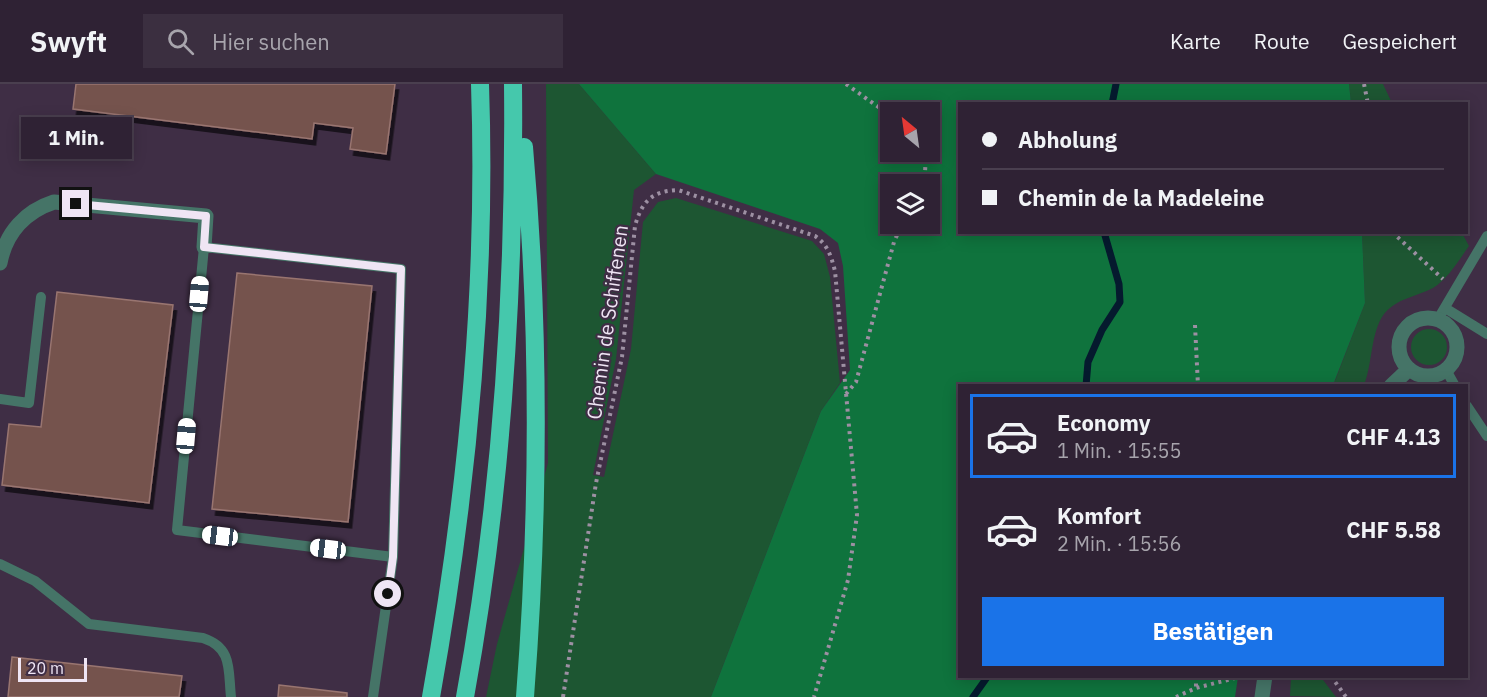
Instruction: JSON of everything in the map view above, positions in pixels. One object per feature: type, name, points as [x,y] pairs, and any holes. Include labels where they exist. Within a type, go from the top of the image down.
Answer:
[{"type":"highway","points":[[431,697],[460,504],[472,370],[479,237],[480,84]]},
{"type":"highway","points":[[465,697],[487,559],[500,435],[512,247],[513,84]]},
{"type":"highway","points":[[519,84],[534,258],[533,558],[525,697]]},
{"type":"street","points":[[0,262],[8,237],[19,224],[32,211],[54,202],[206,216],[204,247]]},
{"type":"street","points":[[1441,313],[1455,335],[1456,354],[1446,370],[1428,376],[1409,369],[1399,354],[1402,333],[1414,321],[1441,313]]},
{"type":"street","points":[[1393,384],[1409,369]]},
{"type":"street","points":[[1262,697],[1265,678]]},
{"type":"lane","points":[[1487,236],[1441,313],[1487,334]]},
{"type":"lane","points":[[373,697],[393,557],[401,269],[204,247],[177,530],[393,557]]},
{"type":"lane","points":[[0,399],[29,403],[41,297]]},
{"type":"lane","points":[[1446,370],[1454,384]]},
{"type":"lane","points":[[1468,408],[1487,436]]},
{"type":"lane","points":[[0,564],[35,581],[89,624],[202,638],[214,642],[222,649],[227,660],[231,697]]},
{"type":"path","points":[[846,84],[880,108]]},
{"type":"path","points":[[1364,84],[1368,102]]},
{"type":"path","name":"Chemin de Schiffenen","points":[[563,697],[596,483],[622,357],[634,226],[639,209],[649,197],[662,191],[678,190],[815,236],[825,243],[835,271],[857,515],[848,580],[813,697]]},
{"type":"path","points":[[846,394],[859,374],[898,234]]},
{"type":"path","points":[[1394,234],[1455,290]]},
{"type":"path","points":[[1195,325],[1198,384]]},
{"type":"path","points":[[1196,678],[1196,688]]},
{"type":"path","points":[[1176,697],[1196,688],[1235,678]]},
{"type":"path","points":[[1332,678],[1346,697]]},
{"type":"green space","points":[[546,84],[579,84],[656,174],[634,190],[616,359],[593,475],[604,477],[631,349],[643,222],[658,202],[676,198],[812,241],[824,254],[830,277],[840,383],[821,411],[711,697],[486,697],[497,644],[548,463]]},
{"type":"green space","points":[[579,84],[1349,84],[1351,102],[958,102],[958,234],[1362,234],[1365,303],[1333,384],[958,384],[958,678],[1238,678],[1235,697],[711,697],[821,411],[850,370],[843,266],[838,243],[820,229],[656,174]]},
{"type":"green space","points":[[1349,84],[1383,84],[1392,102],[1351,102]]},
{"type":"green space","points":[[1362,234],[1463,234],[1469,246],[1444,280],[1427,291],[1395,304],[1384,314],[1376,330],[1364,384],[1334,384],[1365,303]]},
{"type":"green space","points":[[1429,329],[1442,334],[1447,347],[1442,360],[1429,365],[1416,360],[1411,347],[1416,334]]},
{"type":"green space","points":[[1291,678],[1322,678],[1336,697],[1290,696]]},
{"type":"building","points":[[76,84],[395,84],[386,154],[350,149],[353,128],[314,123],[312,139],[73,109]]},
{"type":"building","points":[[237,273],[372,286],[348,522],[212,509]]},
{"type":"building","points":[[57,292],[173,305],[149,503],[2,485],[9,424],[41,427]]},
{"type":"building","points":[[12,657],[182,676],[179,697],[8,697]]},
{"type":"building","points":[[279,685],[347,693],[347,697],[278,697]]},
{"type":"waterway","points":[[1112,102],[1116,84]]},
{"type":"waterway","points":[[1086,384],[1088,362],[1102,330],[1120,302],[1119,284],[1105,234]]},
{"type":"waterway","points":[[973,697],[987,678]]},
{"type":"route","points":[[76,204],[206,216],[204,247],[401,269],[393,557],[388,594]]}]
